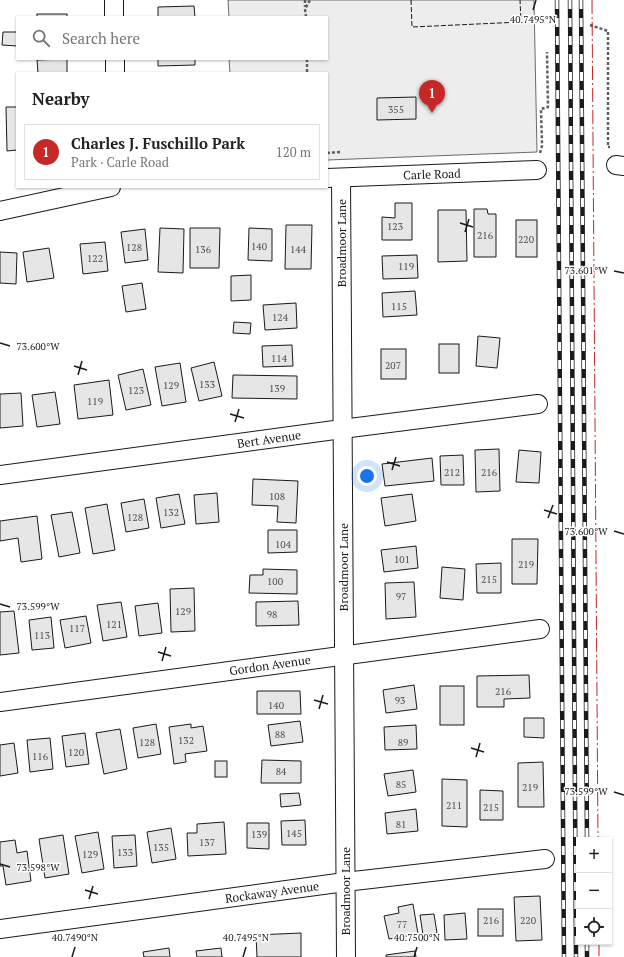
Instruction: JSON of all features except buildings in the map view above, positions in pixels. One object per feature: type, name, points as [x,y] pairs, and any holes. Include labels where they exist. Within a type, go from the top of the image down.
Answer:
[{"type":"street","points":[[114,0],[114,16]]},
{"type":"street","points":[[115,60],[115,72]]},
{"type":"street","name":"Carle Road","points":[[334,178],[537,170]]},
{"type":"street","name":"Broadmoor Lane","points":[[334,178],[342,429],[346,957]]},
{"type":"street","points":[[0,211],[107,188]]},
{"type":"street","name":"Bert Avenue","points":[[0,475],[538,404]]},
{"type":"street","name":"Gordon Avenue","points":[[0,702],[540,629]]},
{"type":"street","name":"Rockaway Avenue","points":[[0,929],[345,882],[545,859]]},
{"type":"path","points":[[305,0],[306,16]]},
{"type":"path","points":[[305,9],[310,0]]},
{"type":"path","points":[[590,25],[608,31],[608,147],[614,147],[620,165]]},
{"type":"path","points":[[537,170],[542,146],[541,109],[548,107],[547,52]]},
{"type":"path","points":[[307,60],[307,72]]},
{"type":"path","points":[[328,153],[340,152]]},
{"type":"shaded area","points":[[228,0],[534,0],[537,152],[328,160],[328,72],[230,72],[229,60],[328,60],[328,16],[229,16]]},
{"type":"railway","points":[[557,0],[564,957]]},
{"type":"railway","points":[[570,0],[576,957]]},
{"type":"railway","points":[[581,0],[587,837]]},
{"type":"railway","points":[[587,945],[587,957]]},
{"type":"fence","points":[[411,0],[412,27],[521,22],[520,0]]},
{"type":"power","points":[[592,0],[598,837]]},
{"type":"power","points":[[599,945],[599,957]]},
{"type":"place","name":"Charles J. Fuschillo Park","points":[[432,113]]}]
